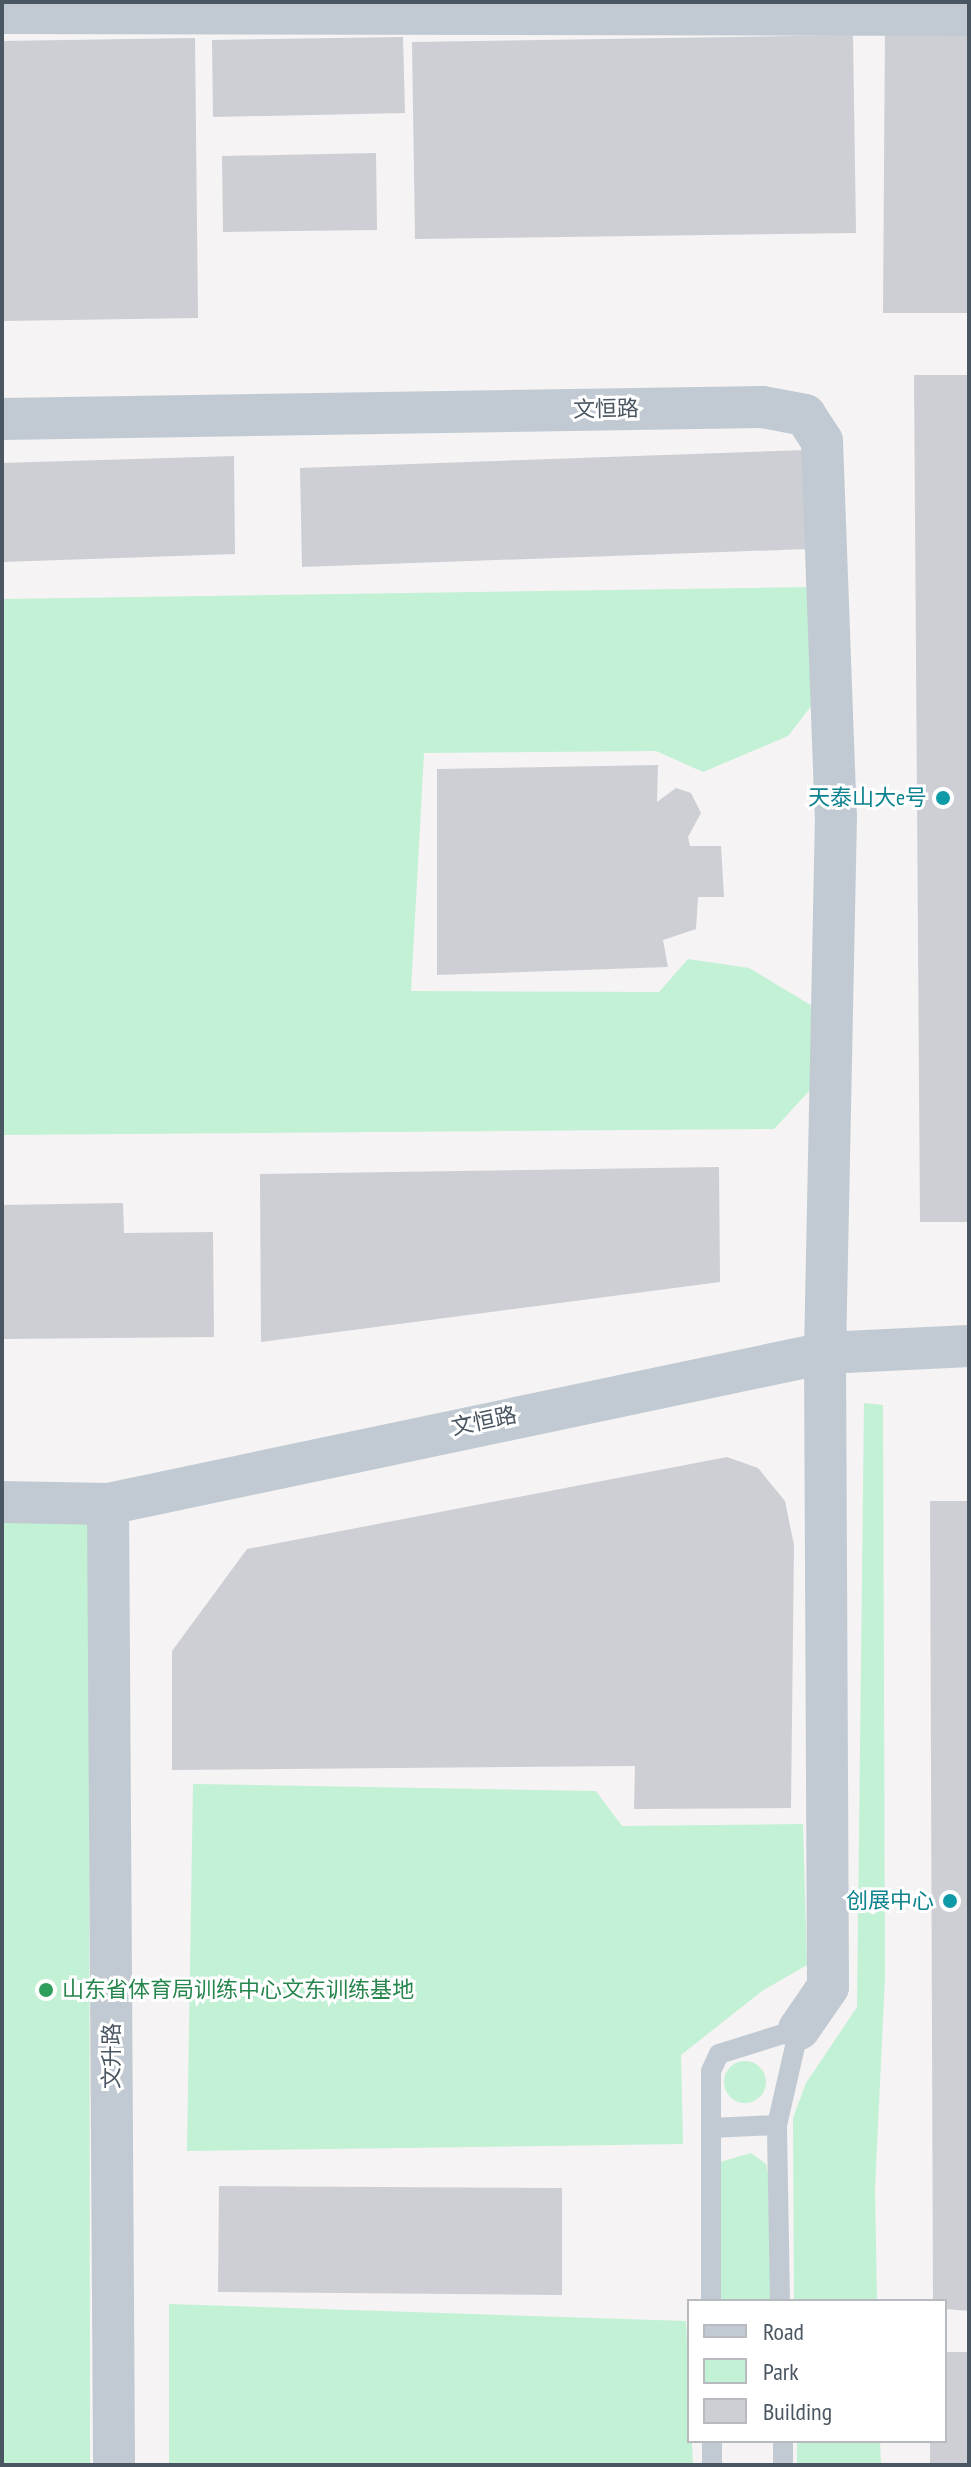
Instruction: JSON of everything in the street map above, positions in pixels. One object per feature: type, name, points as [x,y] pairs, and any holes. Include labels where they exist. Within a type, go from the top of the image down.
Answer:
[{"type":"street","points":[[2,13],[969,15]]},
{"type":"street","name":"文恒路","points":[[2,419],[762,407],[805,415],[822,441],[836,815],[825,1353],[828,1987],[799,2029]]},
{"type":"street","name":"文恒路","points":[[2,1502],[108,1504],[825,1353],[969,1346]]},
{"type":"street","name":"文升路","points":[[108,1504],[114,2465]]},
{"type":"lane","points":[[780,2299],[777,2125],[799,2029]]},
{"type":"lane","points":[[711,2299],[711,2071],[719,2054],[799,2029]]},
{"type":"lane","points":[[711,2128],[777,2125]]},
{"type":"lane","points":[[712,2443],[712,2465]]},
{"type":"lane","points":[[783,2443],[783,2465]]},
{"type":"green space","points":[[808,587],[815,701],[788,736],[703,772],[656,751],[424,753],[411,991],[659,992],[688,959],[749,968],[822,1012],[824,1075],[774,1129],[2,1135],[2,599]]},
{"type":"green space","points":[[864,1403],[883,1405],[885,1977],[875,2189],[877,2299],[794,2299],[793,2118],[806,2083],[857,2007]]},
{"type":"green space","name":"山东省体育局训练中心文东训练基地","points":[[89,1514],[90,2465],[2,2465],[2,1515]]},
{"type":"green space","points":[[193,1784],[596,1791],[622,1826],[803,1824],[807,1965],[762,1991],[681,2055],[683,2144],[187,2151]]},
{"type":"green space","points":[[745,2061],[760,2067],[766,2082],[760,2097],[745,2103],[730,2097],[724,2082],[730,2067]]},
{"type":"green space","points":[[751,2153],[766,2164],[771,2299],[718,2299],[720,2162]]},
{"type":"green space","points":[[169,2304],[686,2321],[687,2443],[692,2443],[693,2465],[169,2465]]},
{"type":"green space","points":[[797,2443],[880,2443],[881,2465],[797,2465]]},
{"type":"building","points":[[885,26],[969,27],[969,313],[883,313]]},
{"type":"building","points":[[853,35],[856,233],[415,239],[412,42]]},
{"type":"building","points":[[403,37],[405,113],[213,117],[212,40]]},
{"type":"building","points":[[195,38],[198,318],[2,321],[2,41]]},
{"type":"building","points":[[376,153],[377,230],[223,232],[222,156]]},
{"type":"building","name":"天泰山大e号","points":[[914,375],[969,375],[969,1222],[920,1222]]},
{"type":"building","points":[[807,450],[808,549],[302,567],[300,468]]},
{"type":"building","points":[[234,456],[235,554],[2,562],[2,463]]},
{"type":"building","points":[[658,765],[657,802],[676,788],[691,793],[701,813],[688,837],[690,846],[721,846],[724,897],[698,897],[696,929],[663,940],[668,967],[437,975],[437,769]]},
{"type":"building","points":[[719,1167],[720,1282],[261,1342],[260,1174]]},
{"type":"building","points":[[123,1203],[124,1233],[213,1232],[214,1337],[2,1339],[2,1205]]},
{"type":"building","points":[[727,1457],[758,1468],[785,1501],[794,1545],[791,1808],[634,1809],[635,1766],[172,1770],[172,1651],[247,1549]]},
{"type":"building","name":"创展中心","points":[[930,1501],[969,1501],[969,2311],[947,2309],[947,2299],[933,2299]]},
{"type":"building","points":[[219,2186],[562,2188],[562,2295],[218,2292]]},
{"type":"building","points":[[947,2352],[969,2352],[969,2465],[930,2465],[930,2443],[947,2443]]},
{"type":"place","name":"天泰山大e号","points":[[943,798]]},
{"type":"place","name":"创展中心","points":[[950,1901]]},
{"type":"place","name":"山东省体育局训练中心文东训练基地","points":[[46,1990]]}]
